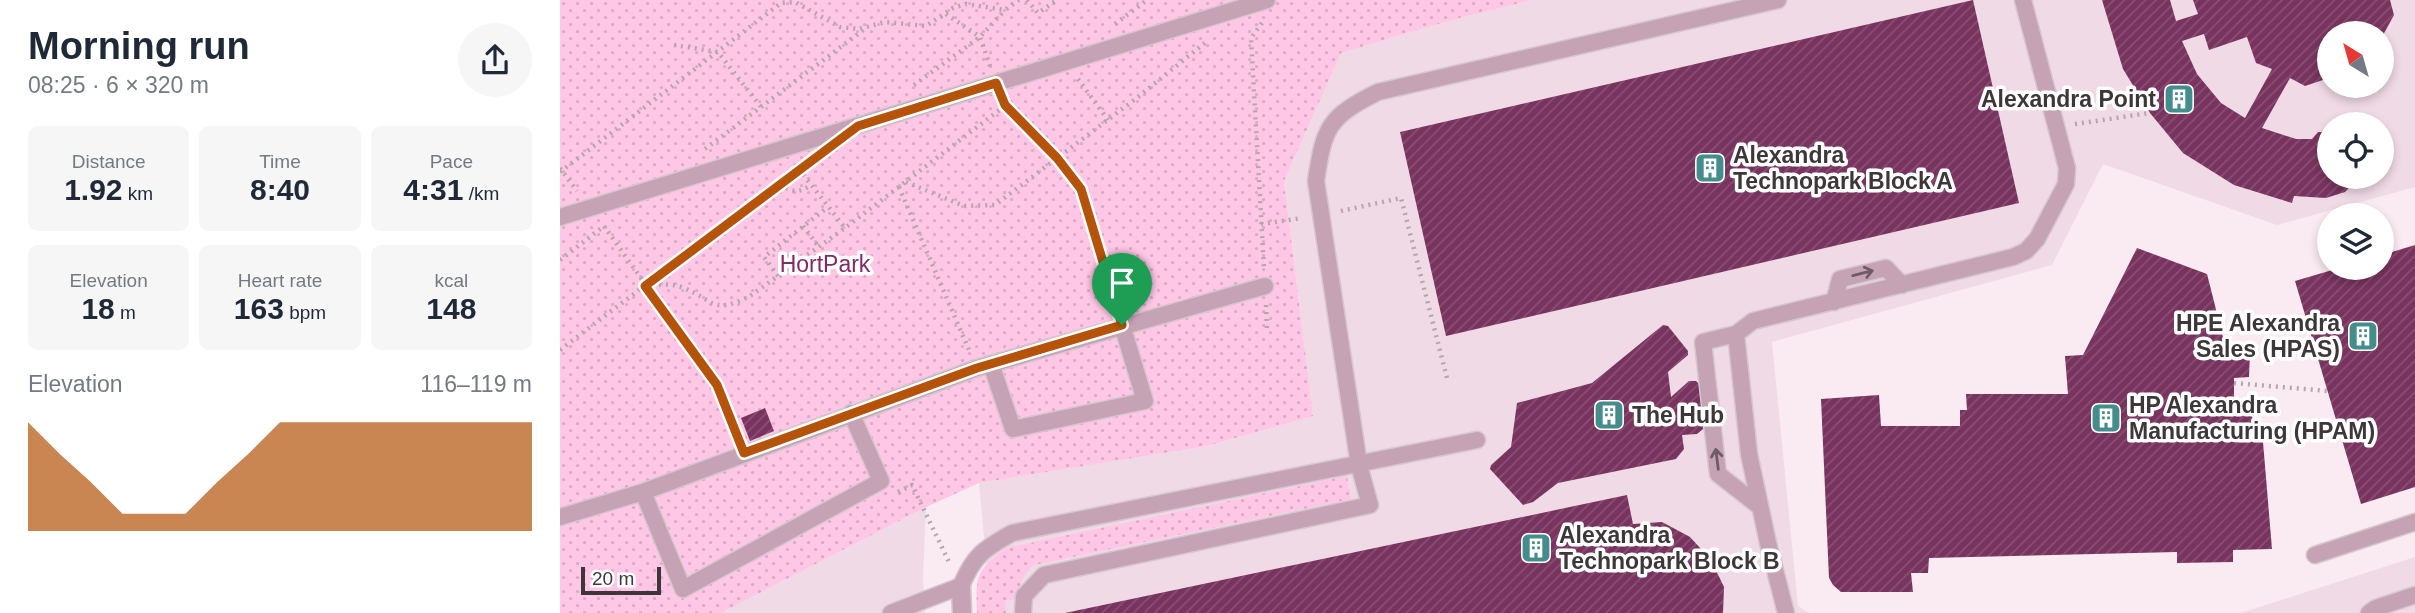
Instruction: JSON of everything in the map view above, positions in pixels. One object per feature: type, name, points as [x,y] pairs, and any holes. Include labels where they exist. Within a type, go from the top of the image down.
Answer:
[{"type":"street","points":[[961,586],[962,613]]},
{"type":"lane","points":[[560,217],[1267,0]]},
{"type":"lane","points":[[1023,613],[1024,596],[1044,575],[1370,505],[1359,465],[1316,181],[1321,147],[1332,121],[1352,105],[1378,92],[1778,0]]},
{"type":"lane","points":[[1760,507],[1718,474],[1703,342],[1736,334],[1753,321],[2013,257],[2026,251],[2037,239],[2066,184],[2067,169],[2023,0]]},
{"type":"lane","points":[[560,517],[643,492],[984,366],[1265,286]]},
{"type":"lane","points":[[984,366],[1013,429],[1145,401],[1122,325]]},
{"type":"lane","points":[[1736,334],[1749,454],[1786,613]]},
{"type":"lane","points":[[643,492],[683,589],[881,481],[851,413]]},
{"type":"lane","points":[[891,613],[961,586],[970,565],[987,547],[1012,533],[1477,440]]},
{"type":"lane","points":[[2315,555],[2415,522]]},
{"type":"lane","points":[[2369,613],[2376,608],[2415,595]]},
{"type":"path","points":[[909,88],[981,37],[1005,10],[1019,0]]},
{"type":"path","points":[[1027,0],[1038,13],[1057,0]]},
{"type":"path","points":[[1106,31],[1147,0]]},
{"type":"path","points":[[560,172],[781,3],[795,2],[840,27],[859,29],[885,22],[926,26],[953,8],[966,4],[1005,10]]},
{"type":"path","points":[[946,14],[981,37],[1005,105],[1057,158],[1081,189],[1122,325]]},
{"type":"path","points":[[1265,19],[1251,38],[1267,332]]},
{"type":"path","points":[[695,156],[867,27]]},
{"type":"path","points":[[906,182],[964,206],[995,205],[1212,37]]},
{"type":"path","points":[[674,45],[718,52],[762,107]]},
{"type":"path","points":[[1064,62],[1108,120]]},
{"type":"path","points":[[645,286],[667,284],[684,287],[710,304],[724,306],[750,296],[845,228],[1015,98]]},
{"type":"path","points":[[2057,126],[2150,113]]},
{"type":"path","points":[[560,349],[808,161]]},
{"type":"path","points":[[799,169],[845,228]]},
{"type":"path","points":[[780,184],[790,191],[799,192],[811,186]]},
{"type":"path","points":[[899,187],[984,366]]},
{"type":"path","points":[[1261,224],[1321,216],[1401,198],[1447,378]]},
{"type":"path","points":[[778,276],[764,257],[828,207]]},
{"type":"path","points":[[560,260],[613,219]]},
{"type":"path","points":[[803,226],[819,247]]},
{"type":"path","points":[[645,286],[717,385],[744,453]]},
{"type":"path","points":[[2234,383],[2328,391]]},
{"type":"path","points":[[922,504],[961,586]]},
{"type":"shaded area","points":[[1532,0],[2415,0],[2415,187],[2357,203],[2317,203],[2317,214],[2277,225],[2103,164],[2052,265],[1772,342],[1798,606],[1809,613],[991,613],[979,483],[1207,446],[1313,416],[1284,181],[1341,53],[1452,20]]},
{"type":"shaded area","points":[[926,507],[923,578],[925,613],[721,613]]},
{"type":"shaded area","points":[[2415,557],[2415,613],[2241,613]]},
{"type":"green space","name":"HortPark","points":[[560,0],[1532,0],[1452,20],[1341,53],[1284,181],[1313,416],[1207,446],[979,483],[926,507],[721,613],[560,613]]},
{"type":"green space","points":[[1347,476],[1351,499],[1034,565],[1022,580],[1021,598],[1005,601],[1006,613],[977,613],[979,575],[988,563],[1006,548]]},
{"type":"building","name":"Alexandra Technopark Block A","points":[[1973,0],[2019,203],[1446,336],[1400,132]]},
{"type":"building","name":"Alexandra Point","points":[[2102,0],[2170,0],[2176,21],[2198,14],[2193,0],[2390,0],[2394,15],[2391,21],[2317,21],[2317,82],[2305,86],[2290,78],[2262,128],[2296,139],[2312,139],[2317,133],[2317,189],[2348,189],[2345,192],[2326,198],[2294,196],[2292,203],[2234,185],[2183,153],[2150,113],[2123,69]],"holes":[[[2204,34],[2209,50],[2247,37],[2256,63],[2272,69],[2245,118],[2221,103],[2197,74],[2182,41]]]},
{"type":"building","name":"HPE Alexandra Sales (HPAS)","points":[[2415,245],[2415,487],[2361,504],[2295,281],[2317,274],[2317,280],[2394,280],[2394,251]]},
{"type":"building","name":"HP Alexandra Manufacturing (HPAM)","points":[[2137,248],[2207,274],[2225,345],[2237,345],[2237,351],[2250,351],[2249,377],[2234,378],[2234,407],[2252,407],[2253,442],[2263,442],[2272,549],[2233,550],[2233,562],[2177,563],[2177,552],[1929,558],[1928,573],[1911,573],[1913,592],[1841,592],[1833,585],[1829,578],[1821,399],[1879,395],[1881,426],[1960,426],[1960,410],[1967,410],[1966,394],[2068,394],[2065,356],[2083,355]]},
{"type":"building","name":"The Hub","points":[[1663,325],[1668,326],[1688,351],[1688,355],[1668,372],[1671,397],[1689,381],[1696,381],[1700,385],[1703,429],[1697,434],[1682,435],[1684,449],[1676,459],[1558,483],[1533,502],[1523,505],[1490,469],[1511,447],[1517,403],[1592,383]]},
{"type":"building","points":[[765,408],[774,431],[750,441],[741,418]]},
{"type":"building","name":"Alexandra Technopark Block B","points":[[1627,495],[1633,524],[1662,522],[1690,537],[1711,560],[1724,587],[1723,613],[1065,613]]},
{"type":"place","name":"Alexandra Point","points":[[2179,99]]},
{"type":"place","name":"Alexandra Technopark Block A","points":[[1710,168]]},
{"type":"place","name":"HPE Alexandra Sales (HPAS)","points":[[2363,336]]},
{"type":"place","name":"The Hub","points":[[1609,415]]},
{"type":"place","name":"HP Alexandra Manufacturing (HPAM)","points":[[2106,418]]},
{"type":"place","name":"Alexandra Technopark Block B","points":[[1536,548]]},
{"type":"route","points":[[996,83],[1005,105],[1057,158],[1081,189],[1122,325],[977,368],[744,453],[717,385],[645,286],[858,126],[996,83]]}]
